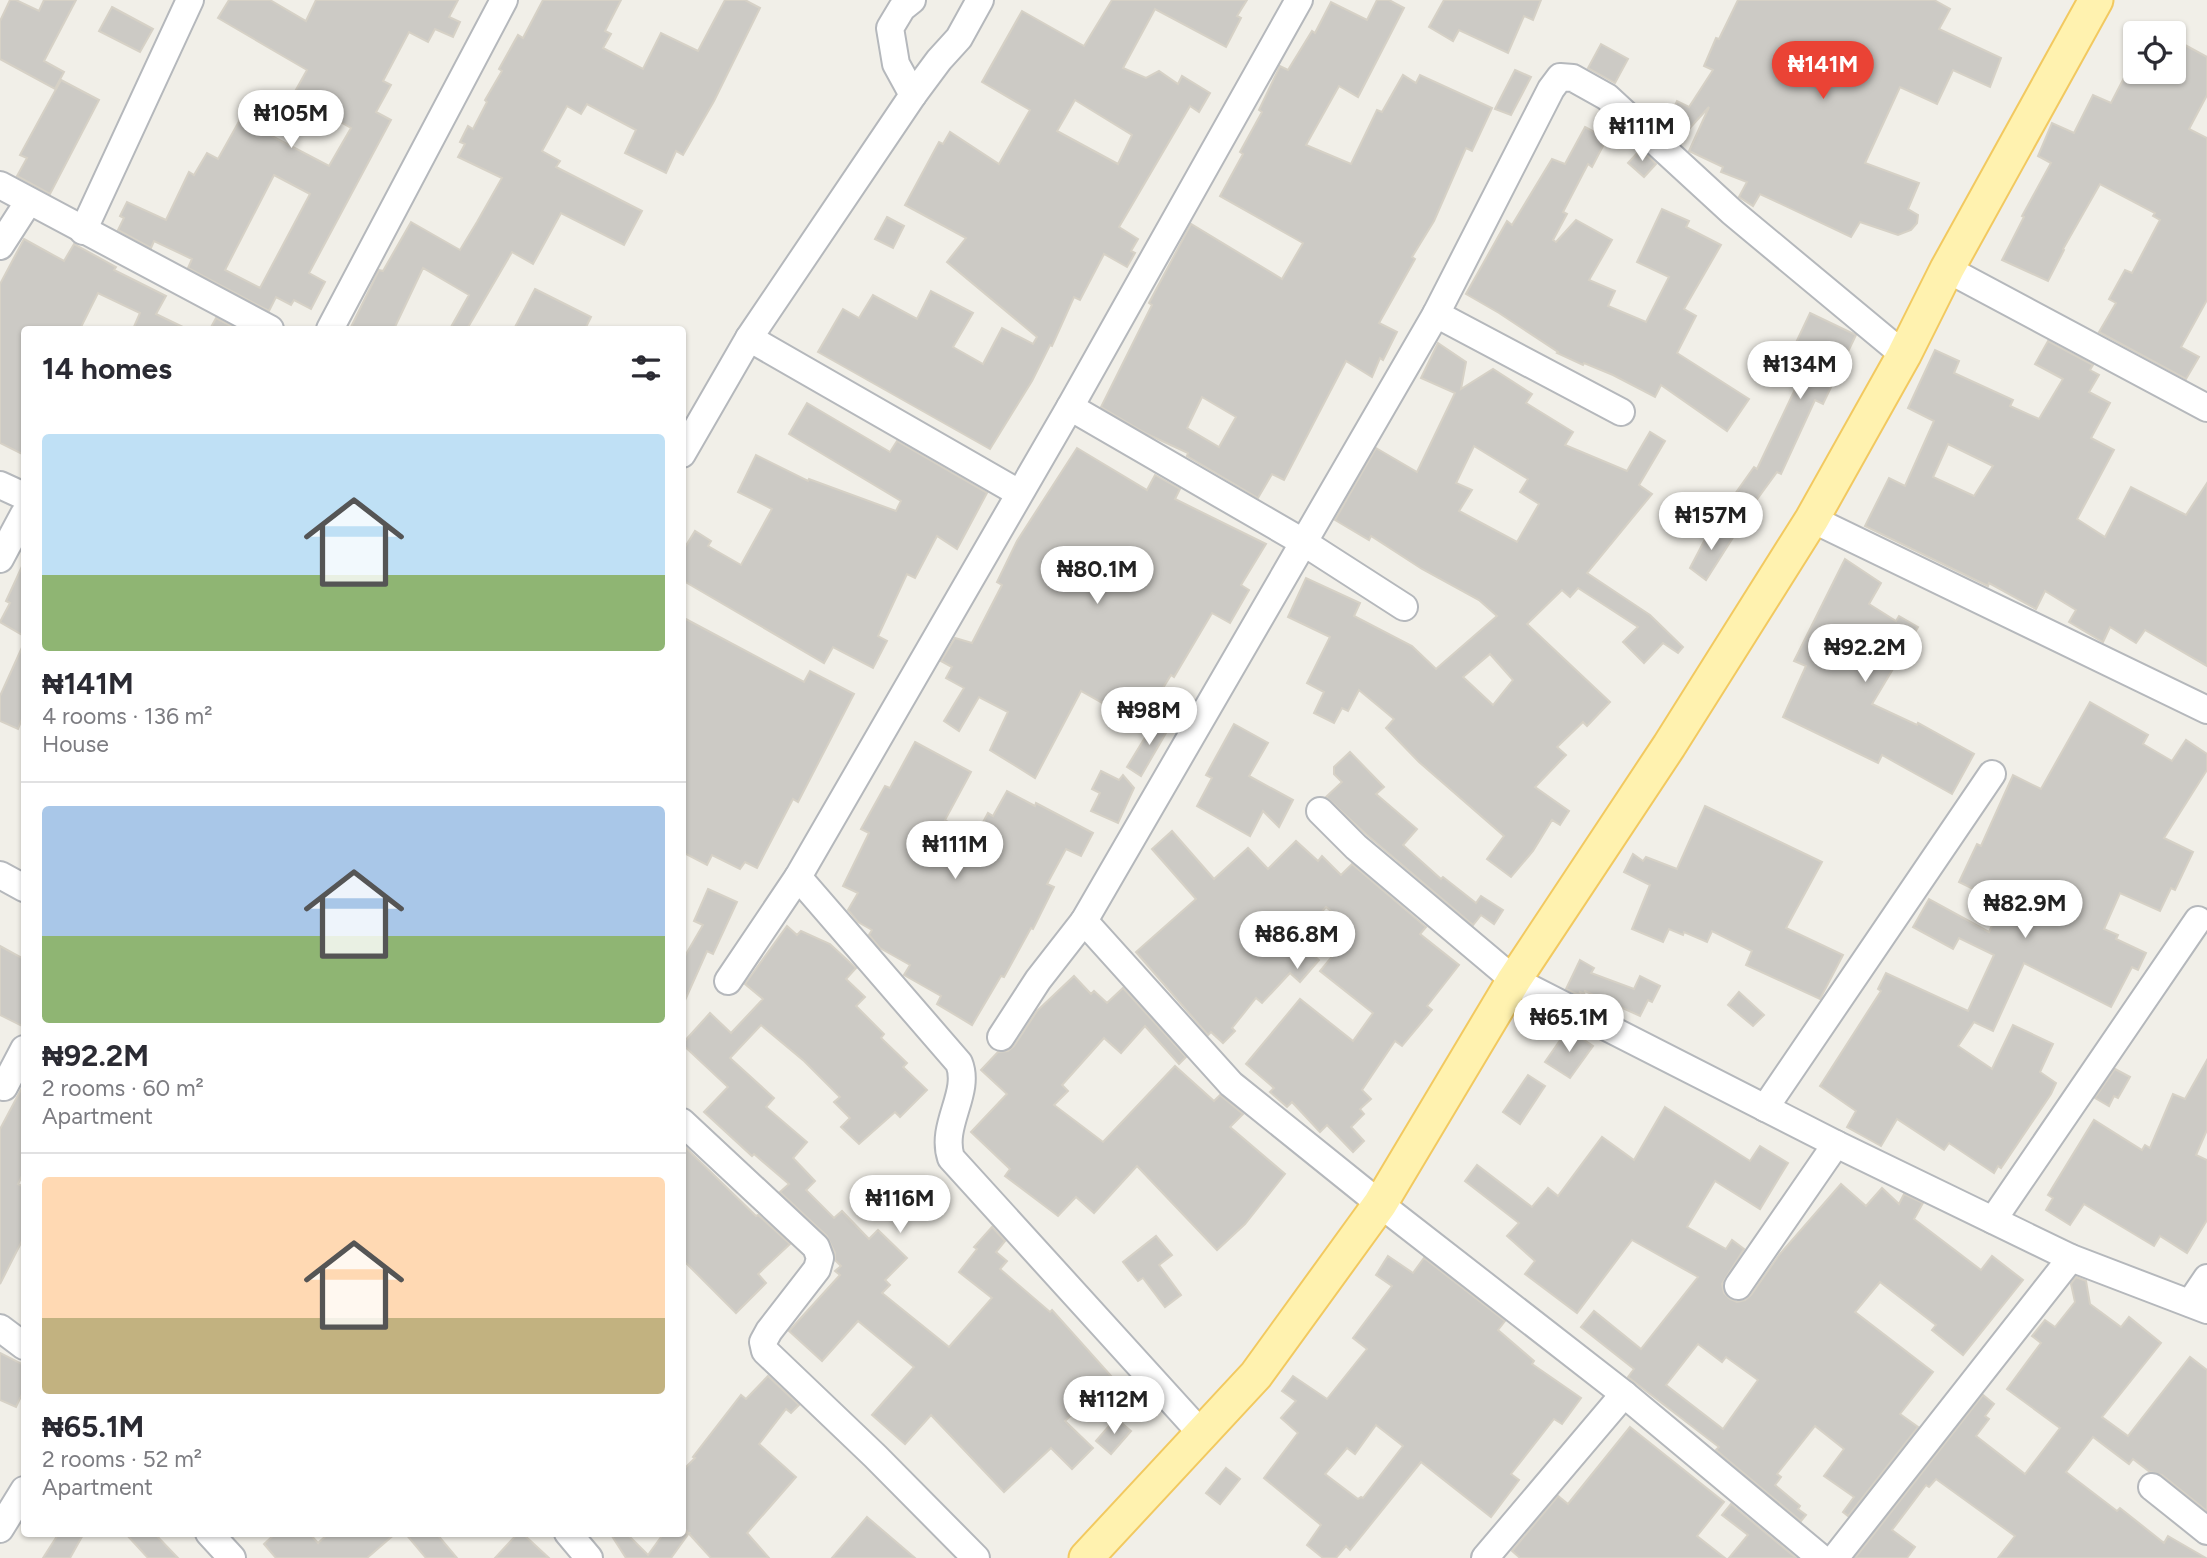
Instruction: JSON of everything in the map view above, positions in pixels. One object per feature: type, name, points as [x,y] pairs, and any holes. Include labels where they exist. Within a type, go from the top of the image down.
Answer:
[{"type":"main road","points":[[1086,1558],[1256,1375],[1380,1204],[1514,980],[1669,746],[1812,519],[2096,0]]},
{"type":"street","points":[[83,230],[190,0]]},
{"type":"street","points":[[332,326],[504,0]]},
{"type":"street","points":[[912,0],[902,8],[890,28],[896,64],[914,95]]},
{"type":"street","points":[[686,447],[749,338],[914,95],[959,38],[979,0]]},
{"type":"street","points":[[728,981],[799,877],[1070,407],[1299,0]]},
{"type":"street","points":[[1001,1037],[1038,980],[1084,922],[1436,314],[1551,89],[1560,77],[1567,76],[1607,97],[1732,212],[1904,355]]},
{"type":"street","points":[[0,184],[264,326]]},
{"type":"street","points":[[0,246],[29,201]]},
{"type":"street","points":[[1947,269],[2203,398]]},
{"type":"street","points":[[1436,314],[1621,412]]},
{"type":"street","points":[[749,338],[1019,493]]},
{"type":"street","points":[[1070,407],[1303,542],[1404,607]]},
{"type":"street","points":[[0,485],[21,495]]},
{"type":"street","points":[[1812,519],[2207,710]]},
{"type":"street","points":[[0,559],[21,520]]},
{"type":"street","points":[[1765,1108],[1992,774]]},
{"type":"street","points":[[1320,811],[1356,847],[1514,980],[1836,1144],[2071,1258],[2198,1307],[2207,1278]]},
{"type":"street","points":[[0,875],[21,886]]},
{"type":"street","points":[[799,877],[959,1063],[964,1075],[948,1134],[951,1158],[1201,1433]]},
{"type":"street","points":[[1993,1220],[2198,920]]},
{"type":"street","points":[[1084,922],[1231,1084],[1624,1394],[1821,1558]]},
{"type":"street","points":[[4,1087],[21,1055]]},
{"type":"street","points":[[686,1126],[816,1247],[820,1258],[817,1269],[769,1331],[763,1342],[765,1351],[976,1558]]},
{"type":"street","points":[[1738,1286],[1836,1144]]},
{"type":"street","points":[[1835,1558],[2071,1258]]},
{"type":"street","points":[[0,1328],[21,1344]]},
{"type":"street","points":[[1485,1558],[1624,1394]]},
{"type":"street","points":[[2152,1487],[2207,1531]]},
{"type":"street","points":[[0,1529],[21,1495]]},
{"type":"street","points":[[213,1537],[232,1558]]},
{"type":"street","points":[[571,1537],[589,1558]]},
{"type":"building","points":[[10,0],[16,0],[39,11],[44,0],[76,0],[44,61],[64,72],[55,89],[0,59],[0,21]]},
{"type":"building","points":[[229,0],[270,0],[306,21],[316,0],[458,0],[449,17],[460,22],[453,37],[435,29],[428,42],[409,32],[383,81],[391,85],[376,112],[391,120],[309,273],[325,282],[311,309],[294,300],[291,305],[276,297],[269,311],[188,268],[192,259],[154,241],[151,248],[118,230],[124,218],[120,216],[127,202],[166,220],[189,172],[194,175],[207,153],[218,159],[247,107],[274,122],[268,134],[329,166],[351,128],[293,95],[307,70],[218,18]],"holes":[[[274,175],[310,194],[260,288],[225,270]]]},
{"type":"building","points":[[543,0],[621,0],[605,31],[611,34],[603,48],[643,69],[661,33],[698,51],[725,0],[745,0],[760,8],[714,101],[683,155],[676,151],[666,173],[625,153],[636,130],[587,104],[581,114],[567,106],[542,151],[560,161],[556,167],[642,211],[624,245],[561,213],[533,264],[512,252],[469,326],[452,326],[469,295],[423,268],[395,326],[351,326],[379,270],[383,271],[411,222],[460,250],[477,222],[502,178],[458,157],[465,144],[460,142],[468,126],[473,129],[487,102],[485,100],[502,71],[499,69],[518,35],[523,38]]},
{"type":"building","points":[[1112,0],[1247,0],[1237,16],[1241,18],[1226,47],[1155,9],[1123,68],[1146,78],[1159,71],[1178,84],[1182,76],[1210,93],[1199,112],[1190,106],[1119,227],[1138,239],[1131,251],[1135,253],[1127,267],[1104,254],[1080,300],[1074,297],[1052,346],[1050,345],[1032,381],[990,449],[818,352],[843,309],[859,318],[873,295],[917,319],[931,291],[973,313],[953,347],[983,364],[1002,328],[1033,344],[1037,337],[947,262],[966,238],[905,205],[939,142],[943,144],[950,132],[999,164],[1030,110],[982,82],[1022,11],[1084,46]],"holes":[[[1075,100],[1132,135],[1118,164],[1057,131]]]},
{"type":"building","points":[[1377,0],[1389,0],[1404,8],[1358,97],[1339,86],[1306,145],[1351,164],[1377,110],[1382,112],[1403,75],[1416,83],[1420,75],[1492,108],[1472,151],[1466,148],[1434,221],[1412,257],[1415,259],[1379,323],[1397,332],[1383,360],[1380,358],[1372,377],[1346,361],[1284,480],[1272,474],[1258,498],[1187,456],[1188,453],[1147,434],[1101,407],[1152,305],[1149,303],[1191,224],[1282,279],[1303,243],[1220,196],[1243,154],[1240,152],[1262,112],[1259,110],[1280,66],[1288,70],[1312,31],[1315,33],[1331,2],[1367,20]],"holes":[[[1202,397],[1236,417],[1219,447],[1187,428]]]},
{"type":"building","points":[[1444,0],[1541,0],[1533,20],[1524,16],[1508,53],[1459,30],[1453,41],[1429,27]]},
{"type":"building","points":[[1738,0],[1934,0],[1950,9],[1939,29],[2001,58],[1990,87],[1953,70],[1937,104],[1900,87],[1865,163],[1919,183],[1908,209],[1918,215],[1917,223],[1911,230],[1898,235],[1860,222],[1851,237],[1760,194],[1753,206],[1739,197],[1747,182],[1721,172],[1723,167],[1689,151],[1709,107],[1678,141],[1664,128],[1677,101],[1689,107],[1713,70],[1704,66],[1716,38],[1719,39]]},
{"type":"building","points":[[112,7],[153,29],[140,52],[99,31]]},
{"type":"building","points":[[1601,44],[1628,59],[1615,83],[1588,68]]},
{"type":"building","points":[[2186,46],[2207,57],[2207,95],[2189,129],[2207,138],[2207,300],[2181,347],[2199,357],[2186,379],[2099,332],[2116,303],[2109,299],[2125,270],[2132,273],[2160,220],[2153,216],[2155,213],[2100,184],[2048,281],[2002,260],[2051,163],[2038,156],[2052,123],[2074,133],[2093,95],[2111,103],[2123,80],[2123,84],[2186,84]]},
{"type":"building","points":[[1515,70],[1531,77],[1511,115],[1495,109]]},
{"type":"building","points":[[61,80],[99,100],[50,194],[17,176],[27,158],[20,155]]},
{"type":"building","points":[[1585,127],[1604,137],[1604,144],[1592,167],[1588,164],[1563,212],[1567,214],[1553,240],[1556,242],[1576,220],[1612,240],[1589,280],[1615,291],[1608,306],[1646,322],[1669,277],[1637,262],[1662,209],[1689,221],[1686,227],[1721,245],[1684,309],[1696,316],[1677,353],[1749,399],[1727,431],[1661,385],[1655,397],[1613,375],[1557,353],[1466,294],[1507,221],[1512,225],[1552,159],[1565,164]]},
{"type":"building","points":[[1641,149],[1656,164],[1644,177],[1628,163]]},
{"type":"building","points":[[887,217],[904,226],[893,248],[875,239]]},
{"type":"building","points":[[24,239],[64,261],[74,244],[116,267],[114,270],[166,296],[156,314],[181,326],[134,326],[140,313],[98,293],[82,326],[21,326],[21,454],[0,443],[0,284]]},
{"type":"building","points":[[535,289],[591,317],[586,326],[516,326]]},
{"type":"building","points":[[1810,313],[1856,335],[1823,404],[1815,400],[1781,474],[1777,472],[1747,513],[1730,501],[1754,467],[1757,469],[1809,360],[1792,351]]},
{"type":"building","points":[[216,318],[231,326],[212,326]]},
{"type":"building","points":[[2048,341],[2093,365],[2090,370],[2099,375],[2089,392],[2110,403],[2091,438],[2114,450],[2077,519],[2105,537],[2131,487],[2186,515],[2207,483],[2207,666],[2145,630],[2136,643],[2110,627],[2103,642],[2069,622],[2076,610],[2045,591],[2036,609],[1989,583],[1988,586],[1865,526],[1889,478],[1905,486],[1934,421],[1908,408],[1935,350],[1959,361],[1954,373],[2013,400],[2010,406],[2039,419],[2063,379],[2035,364]],"holes":[[[1948,444],[1993,466],[1974,496],[1933,477]]]},
{"type":"building","points":[[1438,343],[1466,362],[1461,389],[1493,369],[1532,394],[1526,403],[1573,432],[1565,445],[1627,471],[1650,432],[1665,441],[1639,485],[1652,494],[1587,573],[1650,615],[1683,647],[1678,653],[1663,643],[1644,663],[1623,642],[1638,627],[1578,588],[1570,597],[1562,590],[1527,624],[1610,702],[1587,726],[1583,722],[1557,747],[1566,755],[1535,787],[1569,811],[1560,825],[1552,820],[1533,851],[1511,877],[1487,859],[1504,836],[1419,762],[1386,728],[1394,719],[1359,690],[1348,711],[1342,708],[1334,723],[1314,713],[1324,692],[1307,683],[1330,637],[1288,617],[1306,578],[1360,603],[1354,616],[1412,646],[1436,669],[1497,616],[1479,600],[1422,569],[1371,536],[1369,540],[1335,520],[1376,448],[1417,472],[1455,393],[1421,378]],"holes":[[[1474,446],[1528,479],[1520,492],[1539,504],[1517,542],[1459,511],[1472,490],[1456,483]],[[1490,654],[1513,680],[1493,705],[1463,677]]]},
{"type":"building","points":[[807,403],[890,452],[897,441],[987,493],[957,549],[937,536],[915,578],[907,574],[878,636],[887,641],[873,668],[833,647],[824,663],[686,582],[686,546],[695,531],[711,541],[708,546],[741,565],[772,509],[738,492],[756,455],[808,481],[809,479],[896,511],[901,501],[789,434]]},
{"type":"building","points":[[1077,448],[1147,490],[1155,475],[1180,489],[1175,499],[1266,544],[1241,585],[1249,590],[1230,623],[1212,613],[1174,677],[1171,675],[1152,706],[1159,710],[1148,729],[1081,691],[1035,778],[990,750],[1008,712],[979,697],[959,731],[944,721],[964,688],[946,678],[952,667],[941,661],[955,638],[972,643],[1002,585],[997,582],[1017,541]]},
{"type":"building","points":[[1712,526],[1734,536],[1706,580],[1690,568]]},
{"type":"building","points":[[1845,559],[1881,583],[1869,604],[1896,621],[1899,616],[1918,627],[1872,704],[1917,725],[1918,723],[1974,754],[1952,794],[1882,755],[1878,763],[1783,717],[1806,666],[1794,661]]},
{"type":"building","points":[[21,568],[21,634],[0,622],[10,603],[6,601]]},
{"type":"building","points":[[686,619],[804,682],[810,671],[854,694],[798,802],[793,799],[757,868],[745,862],[740,869],[712,855],[707,865],[686,854]]},
{"type":"building","points":[[21,650],[21,722],[18,729],[0,721],[0,696]]},
{"type":"building","points":[[2090,702],[2148,735],[2143,744],[2172,761],[2186,740],[2207,754],[2207,770],[2164,838],[2193,852],[2175,890],[2171,888],[2160,911],[2120,893],[2104,929],[2118,935],[2116,939],[2146,953],[2138,970],[2132,967],[2111,1007],[2024,963],[1993,1031],[1974,1022],[1958,1046],[1992,1069],[2013,1025],[2053,1044],[2040,1072],[2056,1083],[2051,1094],[2001,1168],[1998,1166],[1994,1173],[1949,1143],[1944,1150],[1897,1119],[1881,1146],[1847,1127],[1856,1111],[1820,1086],[1881,991],[1878,989],[1886,973],[1968,1011],[1994,955],[1959,938],[1953,949],[1913,927],[1929,899],[1989,932],[2002,903],[1959,882],[1977,844],[1981,846],[2013,775],[2041,789]]},
{"type":"building","points":[[1157,718],[1170,726],[1141,776],[1127,767]]},
{"type":"building","points":[[1234,724],[1268,743],[1249,776],[1293,800],[1279,827],[1263,811],[1250,836],[1197,806],[1212,778],[1206,775]]},
{"type":"building","points":[[915,742],[971,772],[945,820],[975,837],[988,813],[993,816],[1007,791],[1093,833],[1081,856],[1066,849],[1047,884],[1054,887],[1033,929],[1031,928],[1004,977],[1001,976],[972,1025],[937,1004],[941,996],[904,975],[910,965],[880,948],[869,935],[872,930],[858,922],[848,910],[858,893],[843,886],[869,833],[861,829],[885,786],[890,788]]},
{"type":"building","points":[[1350,752],[1384,787],[1376,794],[1417,829],[1403,845],[1441,879],[1443,877],[1476,903],[1481,896],[1503,910],[1494,924],[1481,915],[1473,925],[1326,797],[1342,782],[1334,774],[1334,767]]},
{"type":"building","points":[[1101,771],[1119,780],[1123,775],[1134,788],[1118,823],[1091,811],[1100,793],[1092,789]]},
{"type":"building","points":[[1705,806],[1822,862],[1786,928],[1843,955],[1820,999],[1746,965],[1752,951],[1712,931],[1707,942],[1669,929],[1663,942],[1632,929],[1650,885],[1624,872],[1633,854],[1643,861],[1646,857],[1677,869]]},
{"type":"building","points":[[1172,831],[1214,879],[1248,848],[1268,869],[1296,841],[1318,861],[1322,856],[1341,875],[1352,864],[1426,927],[1420,934],[1459,965],[1427,1006],[1432,1010],[1402,1046],[1395,1041],[1362,1090],[1371,1099],[1360,1109],[1364,1114],[1351,1127],[1364,1141],[1353,1152],[1327,1125],[1320,1132],[1292,1102],[1287,1107],[1270,1092],[1274,1088],[1246,1064],[1300,999],[1353,1041],[1373,1013],[1320,971],[1354,930],[1326,907],[1297,941],[1319,960],[1300,982],[1290,973],[1262,1003],[1256,998],[1232,1028],[1235,1031],[1223,1043],[1211,1032],[1208,1035],[1136,952],[1196,899],[1152,849]]},
{"type":"building","points":[[708,889],[737,902],[713,954],[707,951],[686,998],[686,954],[703,925],[694,921]]},
{"type":"building","points":[[787,926],[797,935],[801,931],[830,944],[856,968],[846,979],[865,997],[856,1006],[884,1034],[881,1038],[907,1063],[903,1067],[927,1090],[900,1117],[895,1112],[859,1144],[841,1127],[850,1118],[834,1102],[840,1097],[804,1061],[761,1025],[730,1058],[774,1098],[766,1107],[807,1142],[793,1158],[815,1181],[806,1190],[834,1218],[842,1211],[869,1239],[878,1230],[907,1258],[885,1280],[890,1285],[882,1293],[949,1347],[992,1298],[959,1272],[977,1249],[974,1247],[992,1227],[1005,1241],[996,1252],[1007,1261],[1000,1269],[1050,1312],[1052,1310],[1113,1378],[1109,1381],[1131,1398],[1116,1417],[1090,1398],[1065,1421],[1093,1448],[1072,1469],[1051,1448],[1004,1492],[931,1415],[905,1444],[872,1415],[914,1367],[858,1321],[822,1361],[789,1331],[840,1275],[835,1271],[841,1266],[835,1260],[835,1253],[827,1236],[780,1192],[789,1184],[754,1154],[752,1156],[704,1112],[728,1087],[686,1048],[686,1040],[710,1013],[731,1033],[763,999],[745,984]]},
{"type":"building","points":[[0,946],[21,957],[21,1026],[0,1015]]},
{"type":"building","points":[[1580,960],[1594,968],[1591,973],[1634,989],[1640,976],[1660,986],[1652,1002],[1648,1000],[1640,1016],[1585,991],[1579,995],[1566,989]]},
{"type":"building","points":[[1074,976],[1091,994],[1094,991],[1107,1003],[1123,988],[1186,1057],[1179,1064],[1145,1026],[1121,1053],[1104,1038],[1062,1085],[1068,1091],[1054,1105],[1103,1142],[1175,1066],[1214,1101],[1220,1095],[1243,1114],[1230,1127],[1285,1174],[1245,1224],[1217,1250],[1137,1166],[1094,1213],[1076,1197],[1058,1216],[1005,1176],[1010,1169],[971,1132],[1007,1094],[981,1070],[998,1052],[1008,1051],[1014,1046],[1037,1011]]},
{"type":"building","points":[[1739,992],[1764,1015],[1753,1026],[1728,1005]]},
{"type":"building","points":[[1568,1029],[1593,1046],[1570,1078],[1545,1062]]},
{"type":"building","points":[[2207,1060],[2207,1130],[2196,1155],[2207,1160],[2207,1220],[2187,1253],[2160,1236],[2154,1246],[2084,1204],[2070,1225],[2046,1210],[2053,1198],[2048,1195],[2094,1120],[2142,1150],[2145,1145],[2150,1148],[2173,1094],[2185,1099]]},
{"type":"building","points":[[2115,1069],[2130,1077],[2118,1098],[2114,1096],[2109,1106],[2095,1098]]},
{"type":"building","points":[[1528,1075],[1545,1086],[1520,1124],[1503,1112]]},
{"type":"building","points":[[21,1090],[21,1178],[18,1184],[21,1186],[21,1243],[0,1284],[0,1129]]},
{"type":"building","points":[[1665,1107],[1750,1161],[1760,1146],[1788,1163],[1760,1209],[1715,1181],[1687,1227],[1726,1249],[1732,1240],[1744,1249],[1722,1284],[1724,1293],[1737,1302],[1751,1295],[1779,1255],[1841,1184],[1866,1206],[1882,1188],[1899,1204],[1904,1194],[1923,1203],[1914,1219],[1981,1270],[1992,1256],[2023,1280],[1963,1355],[1932,1330],[1936,1325],[1880,1282],[1855,1312],[1933,1372],[1900,1414],[1918,1427],[1848,1516],[1843,1512],[1854,1497],[1824,1476],[1844,1449],[1815,1426],[1777,1474],[1781,1477],[1775,1485],[1800,1506],[1798,1509],[1806,1515],[1801,1521],[1716,1450],[1719,1447],[1628,1377],[1634,1369],[1581,1327],[1594,1311],[1641,1349],[1698,1277],[1632,1240],[1577,1313],[1525,1274],[1535,1261],[1507,1236],[1519,1223],[1465,1181],[1477,1165],[1532,1207],[1548,1188],[1558,1196],[1602,1137],[1634,1160]],"holes":[[[1698,1344],[1722,1362],[1726,1357],[1758,1380],[1723,1429],[1666,1385]]]},
{"type":"building","points":[[686,1148],[756,1216],[790,1244],[758,1274],[766,1283],[736,1313],[686,1263]]},
{"type":"building","points":[[1156,1236],[1172,1255],[1159,1265],[1181,1295],[1165,1307],[1143,1278],[1138,1281],[1123,1262]]},
{"type":"building","points":[[1388,1256],[1413,1273],[1424,1258],[1505,1321],[1498,1330],[1534,1361],[1532,1364],[1581,1398],[1562,1424],[1554,1419],[1511,1474],[1519,1480],[1491,1517],[1421,1462],[1350,1550],[1346,1546],[1336,1558],[1323,1558],[1307,1545],[1321,1525],[1264,1478],[1298,1433],[1281,1418],[1296,1401],[1282,1391],[1293,1376],[1327,1399],[1367,1349],[1353,1338],[1392,1286],[1376,1275]],"holes":[[[1376,1425],[1403,1446],[1363,1498],[1358,1499],[1325,1474],[1347,1448],[1355,1454]]]},
{"type":"building","points":[[2076,1277],[2086,1281],[2090,1304],[2121,1327],[2129,1317],[2161,1343],[2102,1417],[2128,1436],[2190,1357],[2207,1370],[2207,1511],[2162,1475],[2150,1472],[2133,1459],[2129,1464],[2093,1437],[2066,1472],[2117,1511],[2120,1508],[2164,1543],[2168,1536],[2206,1558],[1998,1558],[2015,1536],[1936,1479],[1929,1487],[1926,1485],[1892,1530],[1915,1547],[1907,1558],[1855,1558],[1983,1395],[1994,1404],[1985,1416],[1989,1419],[1976,1436],[2025,1474],[2060,1428],[2007,1389],[2041,1343],[2032,1336],[2045,1320],[2055,1327],[2075,1302],[2071,1284]]},
{"type":"building","points":[[0,1353],[21,1364],[21,1396],[16,1407],[0,1400]]},
{"type":"building","points":[[768,1376],[799,1405],[791,1413],[786,1409],[759,1444],[796,1477],[747,1533],[769,1558],[711,1558],[686,1530],[686,1467],[741,1395],[746,1399]]},
{"type":"building","points":[[1116,1418],[1131,1431],[1111,1454],[1096,1441]]},
{"type":"building","points":[[1630,1427],[1724,1502],[1697,1536],[1725,1558],[1520,1558],[1512,1551],[1558,1496],[1568,1504]]},
{"type":"building","points":[[1226,1468],[1240,1479],[1220,1504],[1206,1493]]},
{"type":"building","points":[[1731,1504],[1796,1558],[1729,1558],[1748,1535],[1722,1515]]},
{"type":"building","points":[[867,1517],[915,1558],[832,1558]]},
{"type":"building","points":[[686,1533],[689,1533],[671,1558],[626,1558],[613,1537],[630,1537],[648,1555],[661,1537],[686,1537]]},
{"type":"building","points":[[56,1537],[82,1537],[70,1558],[43,1558]]},
{"type":"building","points":[[129,1537],[158,1537],[178,1558],[148,1558]]},
{"type":"building","points":[[272,1537],[313,1537],[318,1543],[325,1537],[391,1537],[367,1558],[276,1558],[264,1544]]},
{"type":"building","points":[[408,1537],[439,1537],[457,1558],[426,1558]]},
{"type":"building","points":[[514,1537],[526,1537],[549,1558],[495,1558]]}]
